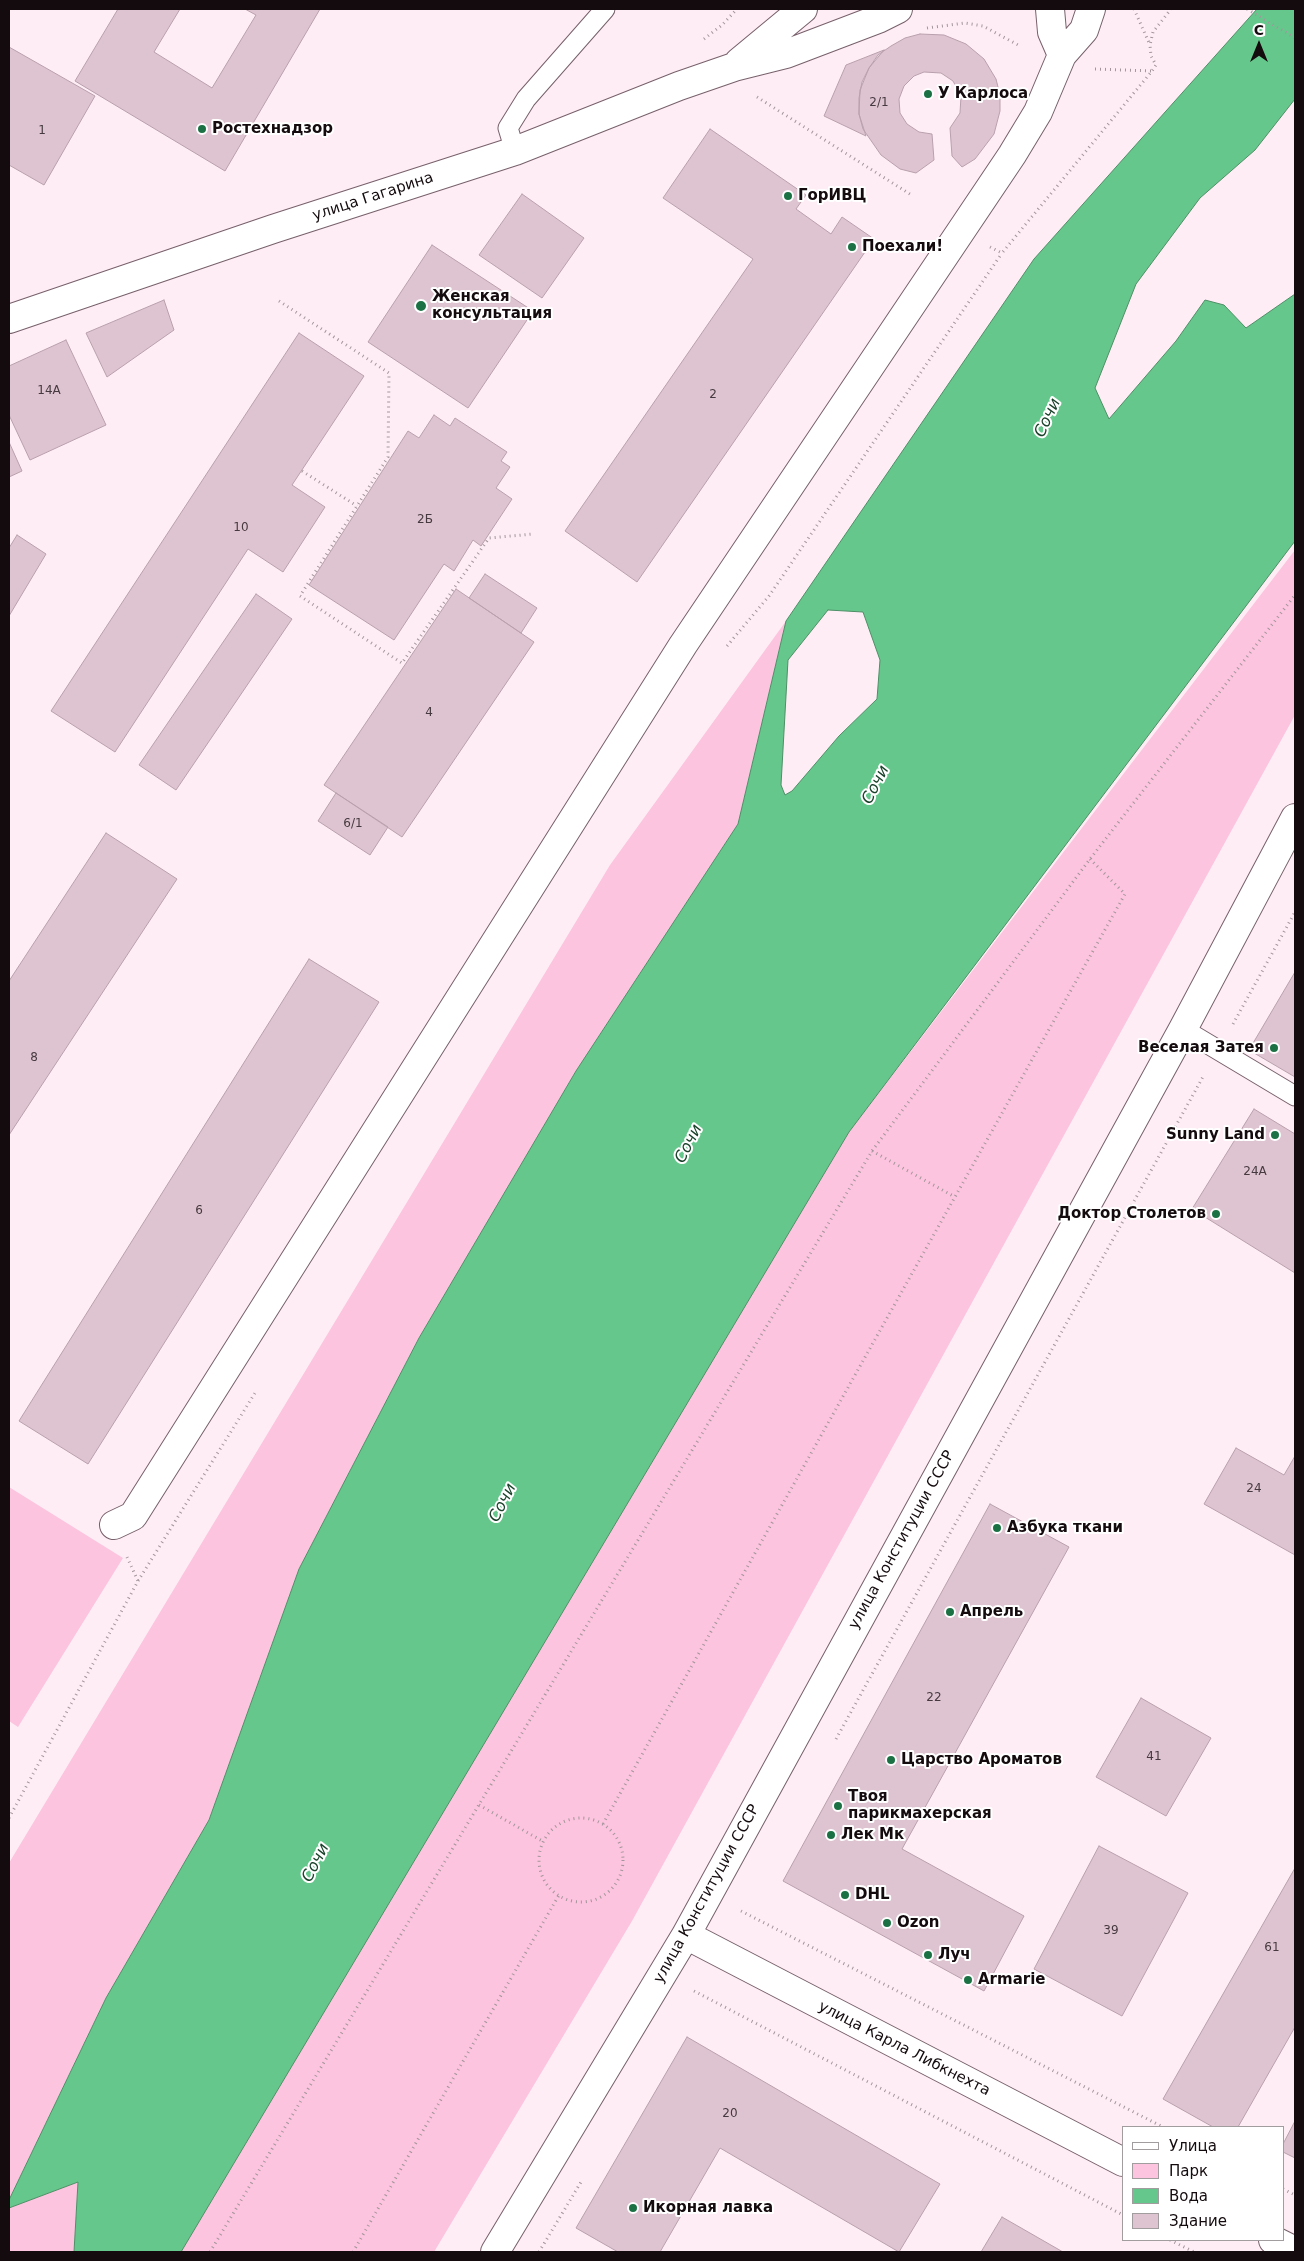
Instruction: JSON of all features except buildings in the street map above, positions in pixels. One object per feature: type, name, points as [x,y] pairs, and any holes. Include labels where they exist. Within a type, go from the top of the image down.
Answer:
[{"type":"main road","points":[[734,67],[803,9]]},
{"type":"main road","name":"улица Гагарина","points":[[9,318],[264,232],[515,151],[679,86],[734,67],[786,54],[898,9]]},
{"type":"main road","points":[[1050,9],[1052,32],[1060,62]]},
{"type":"main road","points":[[114,1525],[133,1516],[683,645],[1012,155],[1038,112],[1060,62],[1084,30],[1091,9]]},
{"type":"main road","name":"улица Конституции СССР","points":[[495,2252],[686,1935],[1183,1029],[1295,818]]},
{"type":"main road","name":"улица Карла Либкнехта","points":[[686,1935],[1122,2161]]},
{"type":"main road","points":[[1275,2241],[1295,2251]]},
{"type":"lane","points":[[515,151],[508,128],[526,99],[605,9]]},
{"type":"lane","points":[[1183,1029],[1295,1096]]},
{"type":"path","points":[[1134,9],[1150,45]]},
{"type":"path","points":[[725,648],[769,596],[1002,254],[1156,65],[1151,56],[1150,45],[1153,32],[1171,9]]},
{"type":"path","points":[[1247,9],[1295,38]]},
{"type":"path","points":[[922,29],[965,23],[983,26],[1060,62],[1152,70]]},
{"type":"path","points":[[750,92],[913,196]]},
{"type":"path","points":[[962,230],[1002,254]]},
{"type":"path","points":[[279,301],[389,372],[388,457],[300,596],[402,663],[489,538],[532,534]]},
{"type":"path","points":[[302,471],[357,506]]},
{"type":"path","points":[[210,2252],[872,1151],[1090,860],[1295,595]]},
{"type":"path","points":[[603,1824],[1125,894],[1090,860]]},
{"type":"path","points":[[872,1151],[955,1197]]},
{"type":"path","points":[[9,1818],[138,1581],[258,1389]]},
{"type":"path","points":[[479,1805],[544,1842]]},
{"type":"path","points":[[586,1818],[603,1824],[614,1833],[621,1846],[623,1864],[617,1882],[608,1892],[591,1900],[572,1900],[559,1895],[546,1883],[541,1870],[539,1860],[544,1842],[555,1827],[567,1821],[586,1818]]},
{"type":"path","points":[[353,2252],[559,1895]]},
{"type":"path","points":[[741,1911],[1161,2126]]},
{"type":"path","points":[[694,1991],[1122,2214]]},
{"type":"path","points":[[1172,2241],[1194,2252]]},
{"type":"green space","points":[[1295,550],[1295,715],[632,1921],[434,2252],[181,2252],[849,1132]]},
{"type":"green space","points":[[786,621],[738,824],[576,1071],[419,1338],[299,1569],[209,1820],[106,1998],[9,2200],[9,1863],[610,865]]},
{"type":"green space","points":[[9,1487],[123,1558],[18,1727],[9,1721]]},
{"type":"green space","points":[[78,2182],[74,2252],[9,2252],[9,2208]]},
{"type":"water","name":"Сочи","points":[[1257,9],[1295,9],[1295,99],[1255,150],[1200,198],[1136,284],[1095,388],[1109,419],[1176,341],[1205,300],[1224,305],[1246,328],[1295,294],[1295,541],[849,1132],[181,2252],[74,2252],[78,2182],[9,2208],[9,2200],[106,1998],[209,1820],[299,1569],[419,1338],[576,1071],[738,824],[786,621],[1034,259]],"holes":[[[828,610],[863,612],[880,660],[877,699],[839,736],[792,791],[785,795],[781,785],[788,660]]]},
{"type":"place","name":"У Карлоса","points":[[928,94]]},
{"type":"place","name":"Ростехнадзор","points":[[202,129]]},
{"type":"place","name":"ГорИВЦ","points":[[788,196]]},
{"type":"place","name":"Поехали!","points":[[852,247]]},
{"type":"place","name":"Женская консультация","points":[[421,306]]},
{"type":"place","name":"Веселая Затея","points":[[1274,1048]]},
{"type":"place","name":"Sunny Land","points":[[1275,1135]]},
{"type":"place","name":"Доктор Столетов","points":[[1216,1214]]},
{"type":"place","name":"Азбука ткани","points":[[997,1528]]},
{"type":"place","name":"Апрель","points":[[950,1612]]},
{"type":"place","name":"Царство Ароматов","points":[[891,1760]]},
{"type":"place","name":"Твоя парикмахерская","points":[[838,1806]]},
{"type":"place","name":"Лек Мк","points":[[831,1835]]},
{"type":"place","name":"DHL","points":[[845,1895]]},
{"type":"place","name":"Ozon","points":[[887,1923]]},
{"type":"place","name":"Луч","points":[[928,1955]]},
{"type":"place","name":"Armarie","points":[[968,1980]]},
{"type":"place","name":"Икорная лавка","points":[[633,2208]]}]
